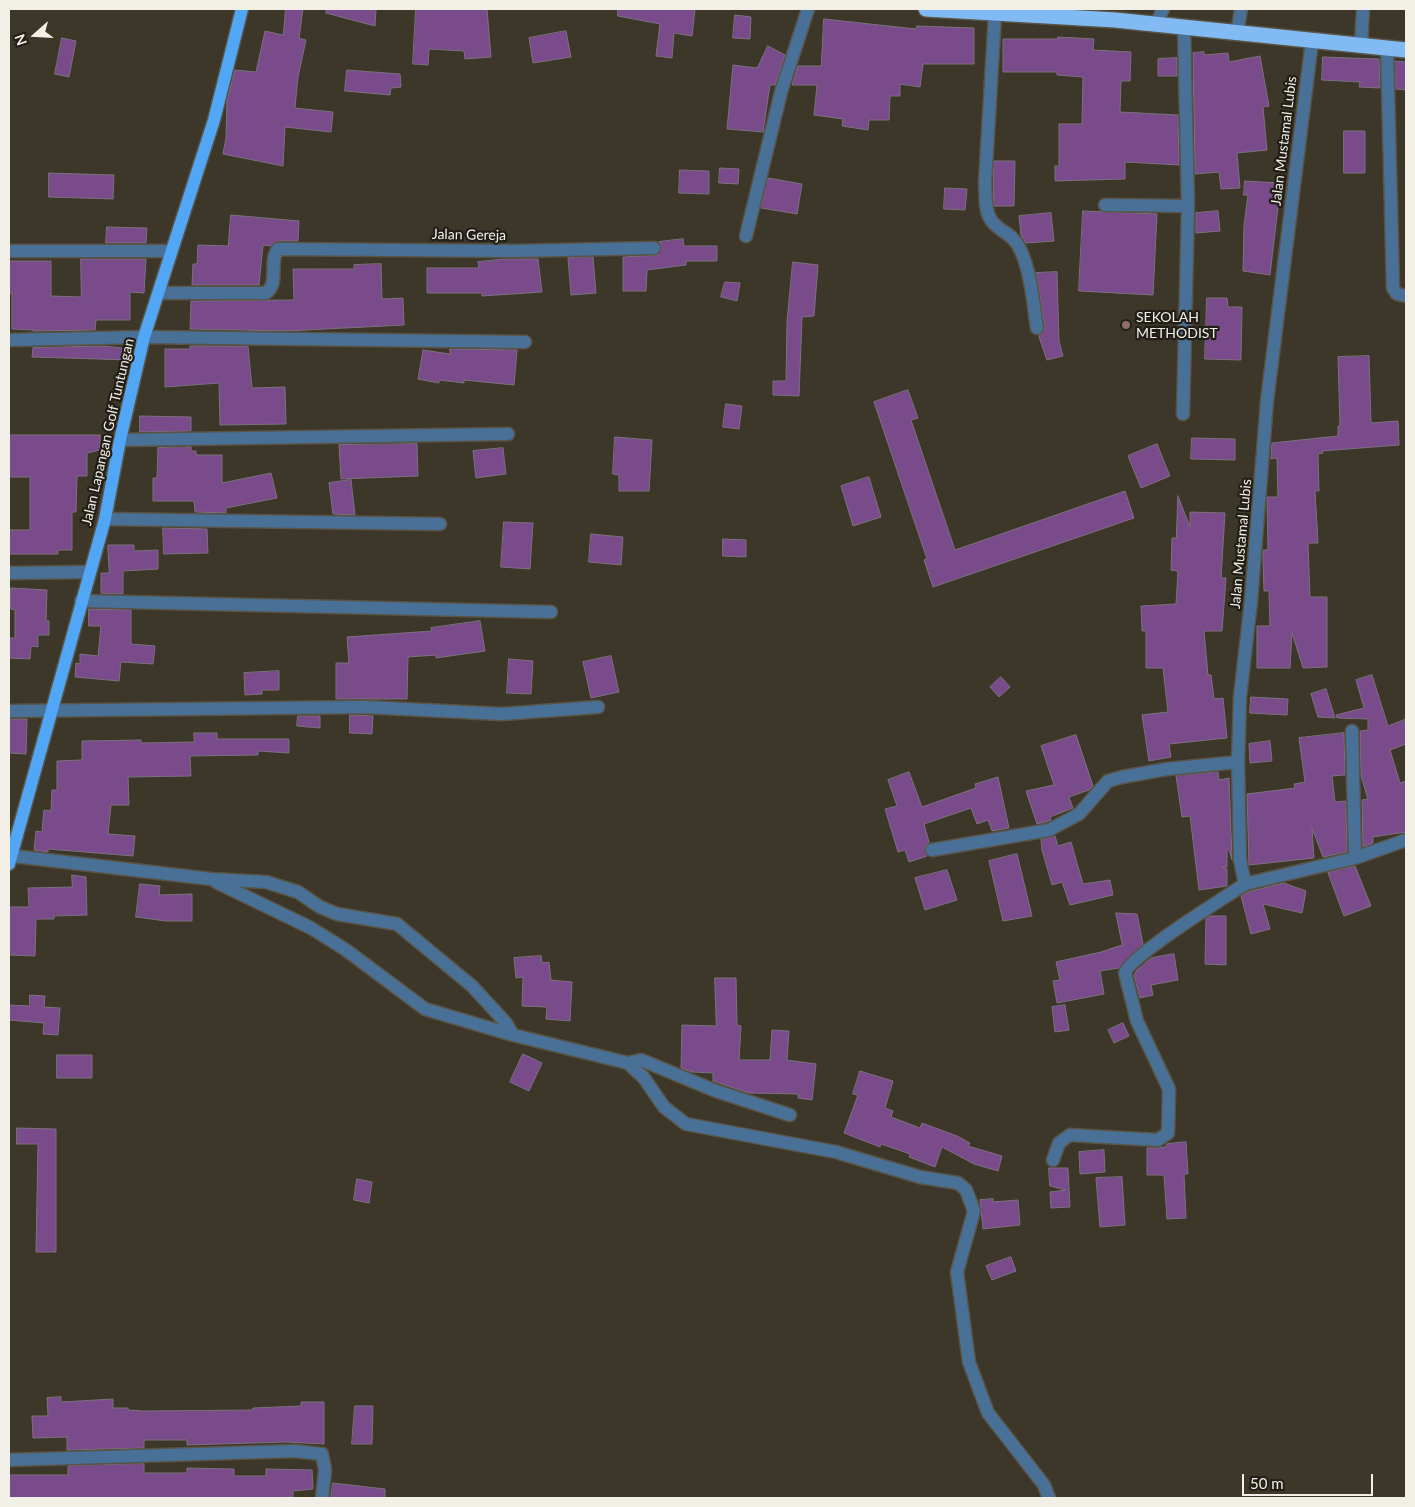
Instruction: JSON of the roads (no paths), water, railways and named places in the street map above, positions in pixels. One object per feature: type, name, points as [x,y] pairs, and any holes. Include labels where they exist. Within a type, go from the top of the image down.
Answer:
[{"type":"highway","points":[[926,9],[995,14],[1115,14],[1156,25],[1406,50]]},
{"type":"main road","name":"Jalan Lapangan Golf Tuntungan","points":[[11,860],[105,519],[120,440],[144,337],[214,120],[242,9]]},
{"type":"street","points":[[746,236],[781,92],[808,9]]},
{"type":"street","points":[[1156,25],[1163,9]]},
{"type":"street","points":[[1237,34],[1241,9]]},
{"type":"street","points":[[1361,45],[1363,9]]},
{"type":"street","points":[[995,14],[985,183],[986,206],[992,222],[1013,236],[1020,248],[1025,263],[1037,328]]},
{"type":"street","points":[[1183,414],[1188,206],[1184,28]]},
{"type":"street","name":"Jalan Mustamal Lubis","points":[[1245,884],[1240,860],[1238,762],[1240,697],[1251,601],[1267,401],[1312,41]]},
{"type":"street","points":[[1387,48],[1393,288],[1398,294],[1406,296]]},
{"type":"street","points":[[1105,205],[1188,206]]},
{"type":"street","name":"Jalan Gereja","points":[[159,293],[266,293],[270,290],[272,284],[279,251],[305,248],[514,251],[654,248]]},
{"type":"street","points":[[9,251],[171,251]]},
{"type":"street","points":[[9,340],[144,337],[525,342]]},
{"type":"street","points":[[120,440],[508,434]]},
{"type":"street","points":[[105,519],[440,524]]},
{"type":"street","points":[[9,573],[89,572]]},
{"type":"street","points":[[82,601],[551,612]]},
{"type":"street","points":[[9,711],[364,707],[502,714],[598,707]]},
{"type":"street","points":[[1352,731],[1355,858]]},
{"type":"street","points":[[932,850],[1048,830],[1079,814],[1108,781],[1167,769],[1238,762]]},
{"type":"street","points":[[1053,1160],[1059,1143],[1070,1135],[1158,1140],[1168,1133],[1169,1089],[1137,1021],[1125,973],[1135,960],[1245,884],[1355,858],[1406,840]]},
{"type":"street","points":[[11,860],[211,879],[266,882],[298,892],[320,907],[337,914],[397,924],[472,986],[506,1023],[514,1035]]},
{"type":"street","points":[[211,879],[311,928],[346,950],[425,1009],[514,1035],[628,1063],[640,1060],[709,1088],[790,1115]]},
{"type":"street","points":[[628,1063],[644,1078],[664,1106],[686,1124],[836,1152],[920,1177],[958,1183],[966,1190],[974,1211],[957,1272],[962,1322],[969,1362],[988,1413],[1044,1486],[1049,1498]]},
{"type":"street","points":[[9,1460],[294,1451],[322,1454],[325,1470],[322,1498]]},
{"type":"place","name":"SEKOLAH METHODIST","points":[[1126,325]]}]
